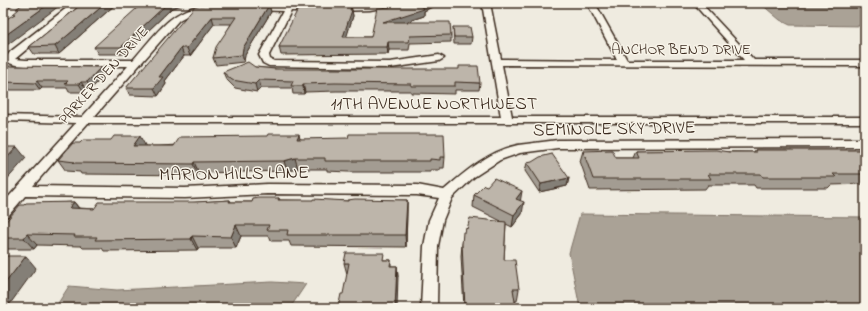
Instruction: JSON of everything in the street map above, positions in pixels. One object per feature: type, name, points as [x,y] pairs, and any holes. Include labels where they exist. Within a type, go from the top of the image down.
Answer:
[{"type":"street","points":[[3,8],[10,3]]},
{"type":"street","points":[[78,3],[13,54],[10,59],[13,62],[26,63],[135,63]]},
{"type":"street","points":[[243,8],[370,8],[394,3]]},
{"type":"street","points":[[486,3],[507,120]]},
{"type":"street","points":[[591,3],[624,63]]},
{"type":"street","points":[[697,3],[752,63]]},
{"type":"street","name":"PARKER DEN DRIVE","points":[[3,212],[176,18],[184,12],[194,9],[213,8]]},
{"type":"street","points":[[288,9],[264,55],[266,61],[272,64],[390,65],[439,58]]},
{"type":"street","name":"ANCHOR BEND DRIVE","points":[[496,62],[865,63]]},
{"type":"street","name":"11TH AVENUE NORTHWEST","points":[[3,118],[84,120],[865,120]]},
{"type":"street","name":"SEMINOLE SKY DRIVE","points":[[429,308],[431,246],[436,220],[447,195],[470,174],[496,157],[518,149],[558,144],[865,143]]},
{"type":"street","name":"MARION HILLS LANE","points":[[22,191],[185,193],[267,189],[417,190],[447,195]]},
{"type":"shaded area","points":[[760,3],[865,3],[865,26],[790,25],[780,20]]},
{"type":"shaded area","points":[[580,214],[865,217],[865,308],[580,308],[569,253]]},
{"type":"shaded area","points":[[272,282],[306,284],[290,308],[55,308],[69,286],[117,290]]},
{"type":"building","points":[[24,3],[50,3],[3,37],[3,21],[15,14],[13,14],[19,9],[16,9]]},
{"type":"building","points":[[83,3],[106,3],[55,46],[29,47]]},
{"type":"building","points":[[150,3],[168,3],[121,47],[94,47],[137,8],[144,4],[147,5]]},
{"type":"building","points":[[385,3],[427,3],[420,6],[424,9],[383,22],[450,22],[451,35],[410,36],[409,42],[388,42],[387,47],[279,47],[300,5],[351,5],[350,10],[352,10],[343,37],[371,37],[377,8],[390,7]]},
{"type":"building","points":[[269,5],[243,48],[242,55],[213,58],[216,47],[236,17],[212,17],[187,48],[181,48],[159,77],[163,77],[154,88],[126,88],[195,6]]},
{"type":"building","points":[[453,27],[470,27],[472,37],[454,37]]},
{"type":"building","points":[[248,62],[255,67],[275,69],[459,69],[459,66],[478,66],[480,83],[455,82],[455,86],[335,83],[291,86],[293,81],[259,80],[255,84],[232,80],[223,72]]},
{"type":"building","points":[[9,66],[101,67],[87,82],[81,82],[79,84],[65,84],[68,81],[37,81],[35,83],[3,82],[3,67],[8,68]]},
{"type":"building","points":[[268,134],[299,134],[297,139],[348,138],[349,134],[444,134],[445,157],[440,157],[440,160],[430,159],[430,161],[325,161],[325,158],[295,158],[284,161],[194,162],[193,164],[73,163],[75,162],[58,160],[73,143],[80,143],[83,140],[111,140],[114,136],[140,136],[133,146],[174,146],[180,137],[267,136]]},
{"type":"building","points":[[3,147],[17,147],[3,162]]},
{"type":"building","points":[[612,150],[616,158],[639,158],[636,151],[716,150],[729,152],[757,152],[755,150],[865,150],[865,174],[833,174],[836,177],[763,177],[761,174],[708,174],[711,179],[593,179],[583,151]]},
{"type":"building","points":[[552,154],[569,178],[541,184],[527,163],[540,157]]},
{"type":"building","points":[[494,178],[522,191],[516,199],[524,202],[514,215],[474,195],[484,185],[487,186]]},
{"type":"building","points":[[279,198],[278,200],[313,199],[348,201],[355,199],[407,200],[405,235],[287,235],[288,230],[267,230],[269,225],[236,225],[231,237],[192,236],[191,239],[95,240],[97,237],[27,234],[24,238],[3,238],[3,225],[20,205],[24,205],[26,203],[74,202],[69,208],[94,209],[99,202],[195,202],[230,200],[229,202],[252,202],[253,199]]},
{"type":"building","points":[[470,218],[506,222],[504,260],[515,260],[519,289],[513,289],[516,308],[465,308],[462,244],[463,232],[465,232],[466,228],[467,229]]},
{"type":"building","points":[[346,253],[384,253],[383,260],[391,260],[390,266],[397,266],[395,308],[338,308],[341,294],[343,294],[349,263],[344,263]]},
{"type":"building","points":[[3,256],[26,256],[3,286]]}]
